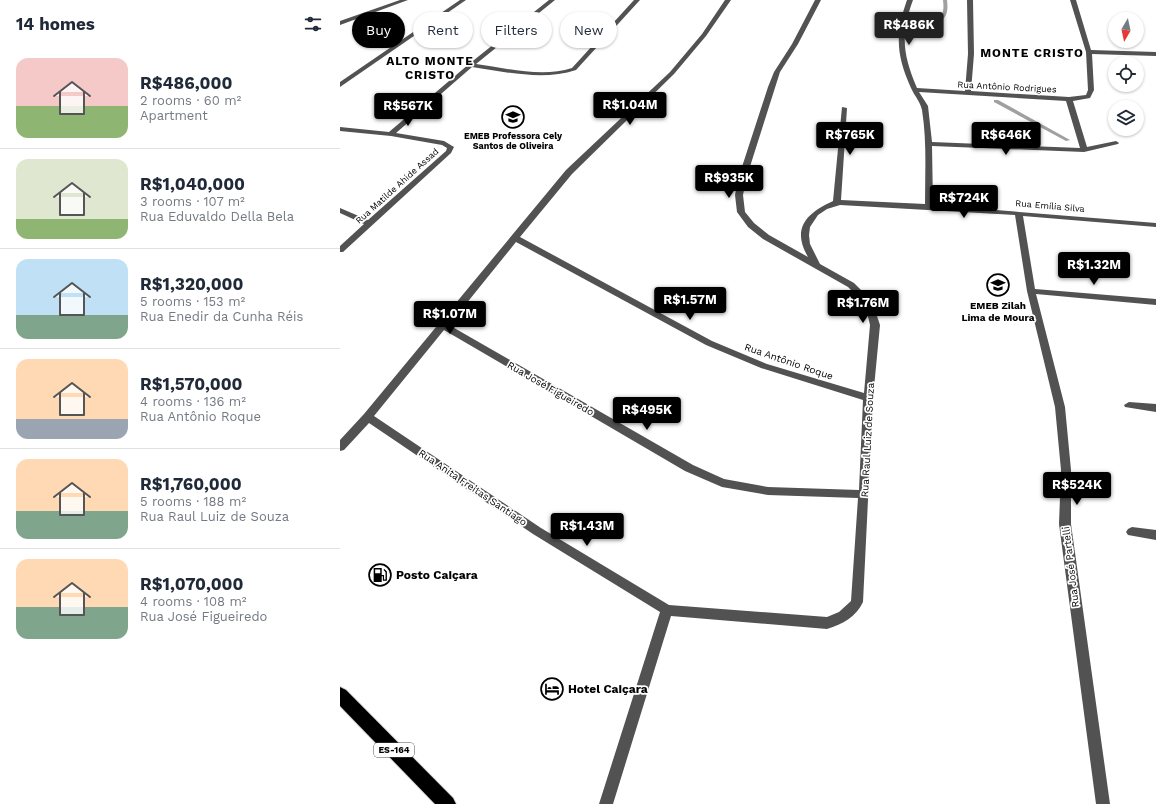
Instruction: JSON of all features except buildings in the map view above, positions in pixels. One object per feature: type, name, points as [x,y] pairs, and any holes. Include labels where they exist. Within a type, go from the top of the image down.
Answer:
[{"type":"highway","name":"ES-164","points":[[340,695],[447,804]]},
{"type":"street","points":[[340,23],[405,0]]},
{"type":"street","points":[[340,85],[463,0]]},
{"type":"street","points":[[340,129],[391,134],[471,65],[552,0]]},
{"type":"street","points":[[471,65],[552,74],[560,74],[574,69],[637,0]]},
{"type":"street","points":[[340,446],[368,418],[569,172],[672,73],[704,35],[728,0]]},
{"type":"street","name":"Rua Raul Luiz de Souza","points":[[818,0],[795,44],[781,65],[771,86],[743,176],[739,195],[740,212],[752,225],[766,237],[851,285],[869,302],[875,325],[868,398],[857,602],[849,614],[841,619],[827,623]]},
{"type":"street","points":[[910,0],[901,27],[900,51],[924,107],[929,144],[929,206]]},
{"type":"street","points":[[968,93],[971,54],[970,0]]},
{"type":"street","points":[[1073,0],[1089,52],[1156,54]]},
{"type":"street","name":"Rua Antônio Rodrigues","points":[[916,90],[1069,99],[1088,97],[1092,90],[1089,52]]},
{"type":"street","points":[[1069,99],[1084,150]]},
{"type":"street","points":[[837,203],[844,108]]},
{"type":"street","name":"Rua Matilde Ahide Assad","points":[[340,250],[449,152],[451,147],[444,143],[391,134]]},
{"type":"street","points":[[929,144],[1084,150],[1116,143]]},
{"type":"street","name":"Rua Emília Silva","points":[[818,267],[806,250],[804,233],[808,220],[818,210],[837,203],[929,206],[1156,225]]},
{"type":"street","points":[[340,210],[370,224]]},
{"type":"street","name":"Rua José Partelli","points":[[1019,214],[1031,291],[1060,407],[1066,470],[1065,524],[1103,804]]},
{"type":"street","name":"Rua Antônio Roque","points":[[515,238],[709,343],[764,366],[868,398]]},
{"type":"street","points":[[1031,291],[1156,302]]},
{"type":"street","name":"Rua José Figueiredo","points":[[444,326],[689,468],[722,483],[768,491],[864,494]]},
{"type":"street","points":[[1129,405],[1156,408]]},
{"type":"street","name":"Rua Anita Freitas Santiago","points":[[368,418],[537,531],[667,610],[827,623]]},
{"type":"street","points":[[1132,532],[1156,535]]},
{"type":"street","points":[[606,804],[667,610]]},
{"type":"waterway","points":[[939,21],[945,12],[945,0]]},
{"type":"waterway","points":[[996,101],[1068,140]]},
{"type":"place","name":"EMEB Professora Cely Santos de Oliveira","points":[[513,117]]},
{"type":"place","name":"EMEB Zilah Lima de Moura","points":[[998,285]]},
{"type":"place","name":"Posto Caiçara","points":[[380,575]]},
{"type":"place","name":"Hotel Caiçara","points":[[552,689]]},
{"type":"district","name":"MONTE CRISTO","points":[[1032,53]]},
{"type":"district","name":"ALTO MONTE CRISTO","points":[[430,68]]}]
